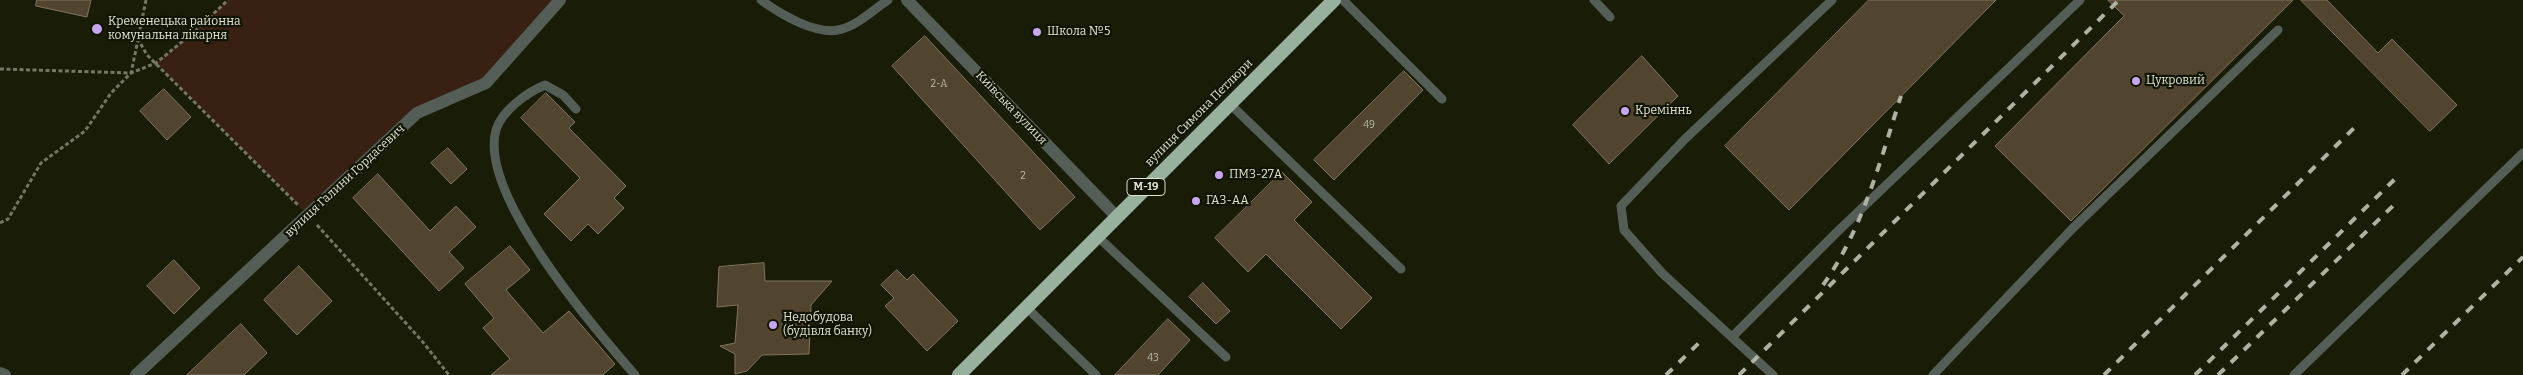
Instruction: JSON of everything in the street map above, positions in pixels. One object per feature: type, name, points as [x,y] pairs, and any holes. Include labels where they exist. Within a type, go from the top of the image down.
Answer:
[{"type":"highway","name":"вулиця Симона Петлюри","points":[[959,375],[1334,0]]},
{"type":"street","name":"вулиця Галини Гордасевич","points":[[136,375],[417,113],[486,82],[560,0]]},
{"type":"street","name":"Київська вулиця","points":[[907,0],[1116,216]]},
{"type":"street","points":[[0,373],[5,375]]},
{"type":"lane","points":[[761,0],[778,12],[822,30],[841,30],[888,0]]},
{"type":"lane","points":[[1343,0],[1442,99]]},
{"type":"lane","points":[[1594,0],[1610,17]]},
{"type":"lane","points":[[1773,375],[1656,266],[1624,230],[1620,206],[1684,139],[1832,0]]},
{"type":"lane","points":[[1733,336],[1836,232],[2080,0]]},
{"type":"lane","points":[[1933,375],[2072,229],[2278,30]]},
{"type":"lane","points":[[576,109],[563,94],[545,84],[532,90],[505,115],[496,129],[494,156],[500,179],[523,224],[549,268],[592,326],[635,375]]},
{"type":"lane","points":[[1230,104],[1401,270]]},
{"type":"lane","points":[[2294,375],[2523,153]]},
{"type":"lane","points":[[1097,236],[1226,357]]},
{"type":"lane","points":[[1027,308],[1096,375]]},
{"type":"path","points":[[131,73],[146,0]]},
{"type":"path","points":[[0,223],[8,219],[41,163],[85,131],[111,93],[131,73],[156,63],[194,32],[228,0]]},
{"type":"path","points":[[138,39],[147,54],[308,215],[450,375]]},
{"type":"path","points":[[0,69],[131,73]]},
{"type":"shaded area","points":[[228,0],[560,0],[486,83],[417,113],[308,215],[156,63],[194,32]]},
{"type":"building","points":[[37,0],[91,0],[87,17],[36,6]]},
{"type":"building","points":[[1869,0],[1996,0],[1789,210],[1725,146]]},
{"type":"building","name":"Цукровий","points":[[2108,0],[2293,0],[2071,221],[1995,146],[2124,16]]},
{"type":"building","points":[[2301,0],[2327,0],[2378,53],[2392,39],[2457,105],[2430,131]]},
{"type":"building","points":[[925,36],[1075,197],[1040,230],[892,66]]},
{"type":"building","name":"Креміннь","points":[[1642,56],[1678,96],[1609,164],[1573,125]]},
{"type":"building","points":[[1404,71],[1423,90],[1334,180],[1314,160]]},
{"type":"building","points":[[164,89],[191,117],[167,140],[140,111]]},
{"type":"building","points":[[546,93],[575,122],[569,128],[626,186],[614,198],[624,208],[598,234],[588,224],[571,241],[544,214],[580,178],[521,118]]},
{"type":"building","points":[[448,148],[467,169],[451,184],[431,163]]},
{"type":"building","points":[[1282,172],[1312,202],[1294,220],[1372,298],[1341,329],[1266,254],[1248,272],[1215,238]]},
{"type":"building","points":[[378,174],[430,231],[456,206],[476,227],[449,252],[464,268],[439,291],[353,198]]},
{"type":"building","points":[[510,246],[530,270],[506,290],[543,333],[569,311],[615,364],[603,375],[491,375],[510,359],[483,328],[494,318],[465,284]]},
{"type":"building","points":[[174,260],[200,288],[174,314],[147,286]]},
{"type":"building","name":"Недобудова (будівля банку)","points":[[764,263],[765,281],[832,281],[811,305],[809,354],[762,355],[747,371],[735,374],[735,354],[720,346],[735,343],[738,305],[717,307],[719,267]]},
{"type":"building","points":[[299,266],[332,301],[297,335],[264,300]]},
{"type":"building","points":[[897,270],[907,280],[913,274],[958,321],[927,351],[885,306],[894,298],[881,285]]},
{"type":"building","points":[[1203,283],[1230,311],[1216,324],[1189,297]]},
{"type":"building","points":[[1168,319],[1190,340],[1158,375],[1115,375]]},
{"type":"building","points":[[241,324],[267,353],[244,375],[187,375]]},
{"type":"railway","points":[[1739,375],[2119,0]]},
{"type":"railway","points":[[1823,285],[1837,263],[1860,218],[1878,170],[1901,96]]},
{"type":"railway","points":[[2104,375],[2355,127]]},
{"type":"railway","points":[[2195,375],[2395,179]]},
{"type":"railway","points":[[2218,375],[2398,201]]},
{"type":"railway","points":[[2402,375],[2523,257]]},
{"type":"railway","points":[[1666,375],[1702,340]]},
{"type":"place","name":"Кременецька районна комунальна лікарня","points":[[97,29]]},
{"type":"place","name":"Школа №5","points":[[1037,32]]},
{"type":"place","name":"Цукровий","points":[[2136,81]]},
{"type":"place","name":"Креміннь","points":[[1625,111]]},
{"type":"place","name":"ПМЗ-27А","points":[[1219,175]]},
{"type":"place","name":"ГАЗ-АА","points":[[1196,201]]},
{"type":"place","name":"Недобудова (будівля банку)","points":[[773,325]]}]
